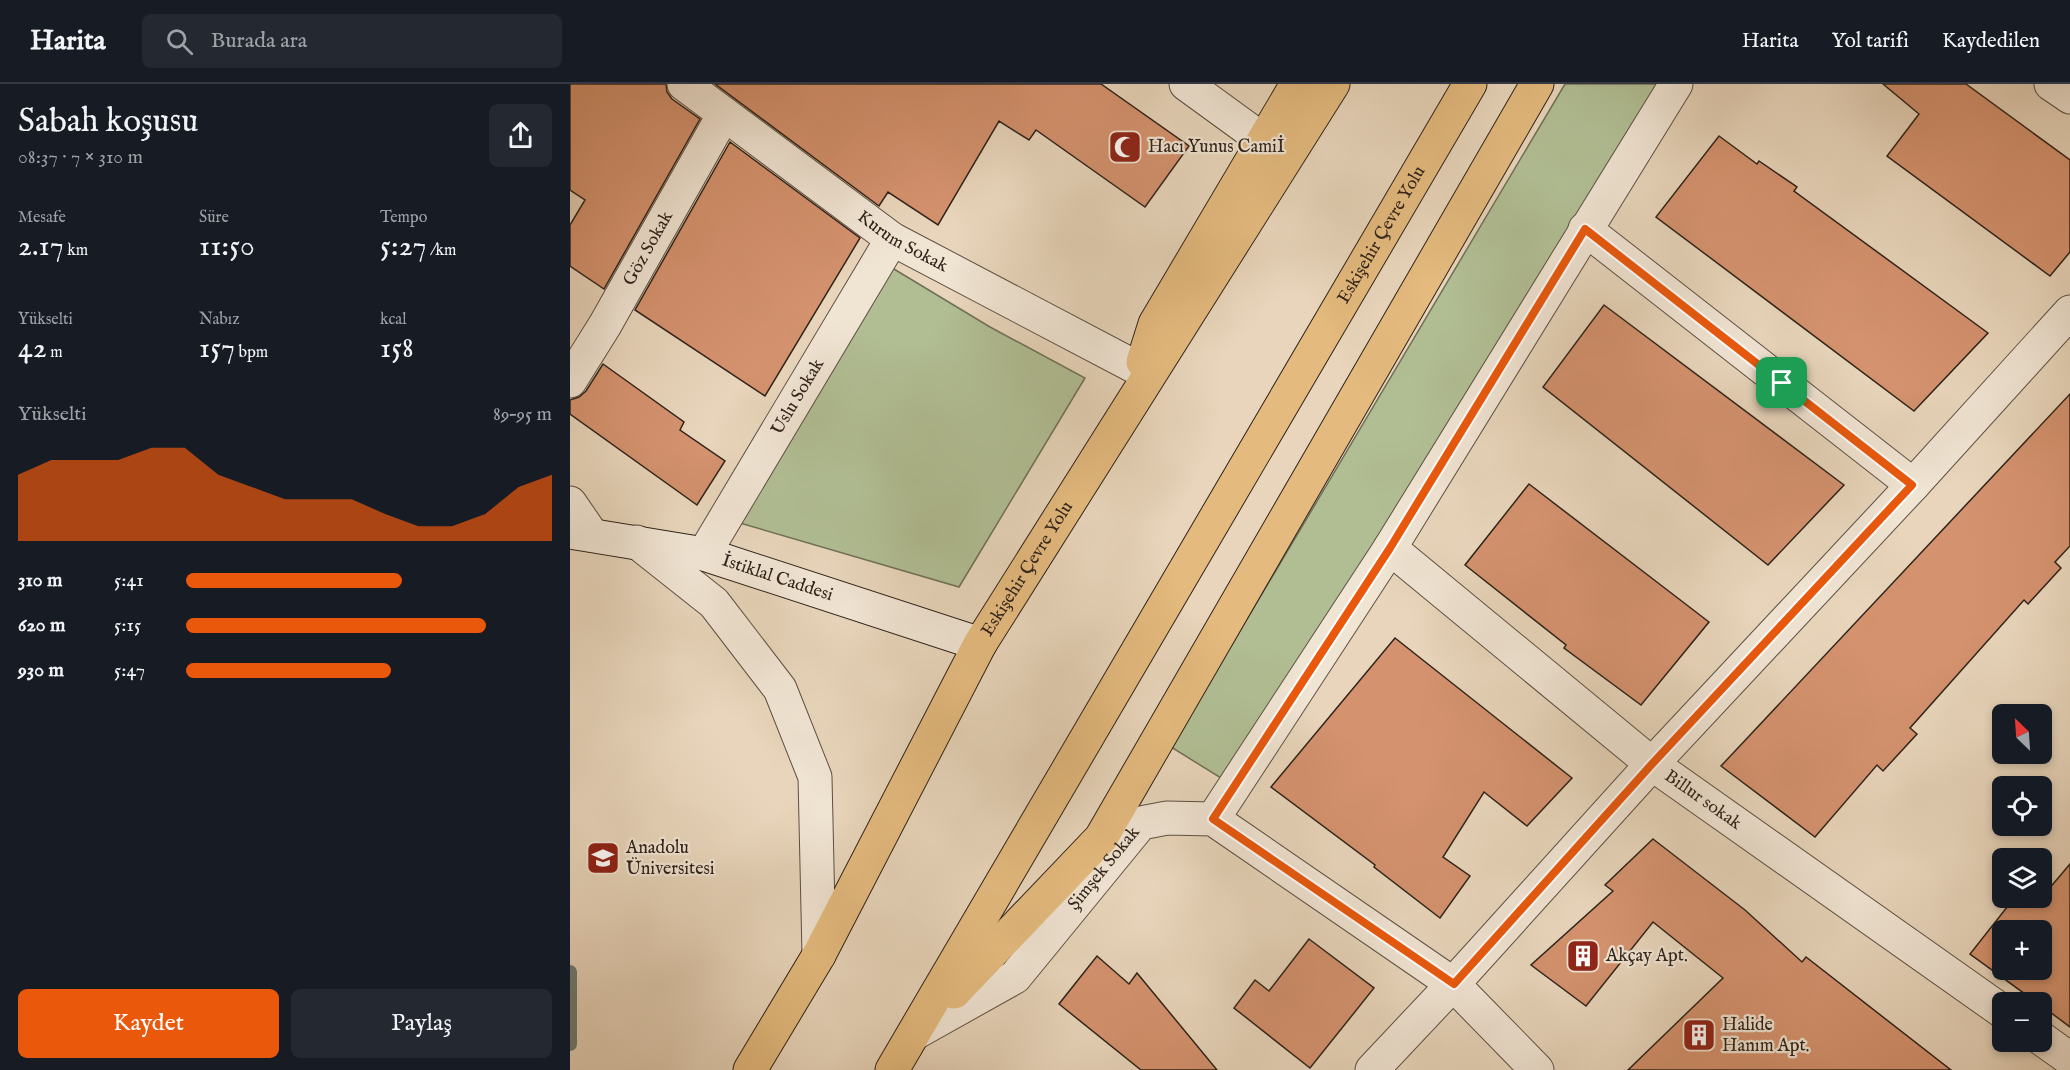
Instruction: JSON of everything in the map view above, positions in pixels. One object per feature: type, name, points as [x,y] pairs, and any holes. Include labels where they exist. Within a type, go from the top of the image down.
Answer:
[{"type":"highway","points":[[980,644],[1141,370],[1155,324],[1297,84]]},
{"type":"highway","name":"Eskişehir Çevre Yolu","points":[[750,1070],[819,955],[980,644],[1333,84]]},
{"type":"highway","name":"Eskişehir Çevre Yolu","points":[[892,1070],[1470,84]]},
{"type":"highway","points":[[915,1032],[1101,838],[1537,84]]},
{"type":"street","name":"Kurum Sokak","points":[[684,84],[892,239],[1141,370]]},
{"type":"street","points":[[1186,84],[1263,140]]},
{"type":"street","points":[[1538,1070],[1454,984],[1213,819],[1390,548],[1676,84]]},
{"type":"street","points":[[2051,84],[2070,97]]},
{"type":"street","name":"Göz Sokak","points":[[570,381],[605,325],[724,114]]},
{"type":"street","points":[[1585,229],[1912,485]]},
{"type":"street","name":"Uslu Sokak","points":[[704,554],[892,239]]},
{"type":"street","points":[[1372,1070],[1454,984],[1652,764],[2070,312]]},
{"type":"street","points":[[570,503],[581,533]]},
{"type":"street","name":"İstiklal Caddesi","points":[[581,533],[704,554],[980,644]]},
{"type":"street","points":[[637,542],[714,603],[780,689],[815,777],[819,955]]},
{"type":"street","name":"Billur sokak","points":[[1390,548],[1652,764],[1992,1004]]},
{"type":"street","name":"Şimşek Sokak","points":[[915,1032],[1015,977],[1141,823],[1167,818],[1213,819]]},
{"type":"street","points":[[2052,1046],[2070,1059]]},
{"type":"green space","points":[[1565,84],[1668,84],[1229,783],[1171,747]]},
{"type":"green space","points":[[879,260],[990,327],[1085,378],[959,587],[740,523]]},
{"type":"building","points":[[570,84],[666,84],[667,92],[672,99],[700,119],[604,289],[570,266],[570,225],[585,200],[570,190]]},
{"type":"building","points":[[715,84],[1101,84],[1189,146],[1145,207],[1036,130],[1029,140],[999,121],[938,225],[888,192],[879,206]]},
{"type":"building","points":[[1883,84],[1966,84],[2070,160],[2070,252],[2050,276],[1887,156],[1919,114]]},
{"type":"building","points":[[1719,136],[1757,164],[1759,161],[1797,187],[1794,191],[1988,333],[1914,411],[1656,217]]},
{"type":"building","points":[[730,142],[860,238],[765,396],[635,310]]},
{"type":"building","points":[[1604,305],[1844,485],[1768,565],[1543,387]]},
{"type":"building","points":[[603,364],[684,422],[680,430],[725,461],[697,505],[570,414],[570,400],[586,391]]},
{"type":"building","points":[[2070,394],[2070,546],[2055,562],[2061,568],[2028,604],[2024,600],[1910,728],[1917,734],[1883,771],[1877,765],[1815,837],[1721,766]]},
{"type":"building","points":[[1529,484],[1709,622],[1641,705],[1564,648],[1566,645],[1465,565]]},
{"type":"building","points":[[1395,638],[1572,778],[1527,826],[1484,792],[1443,857],[1470,876],[1440,918],[1374,867],[1375,865],[1271,787]]},
{"type":"building","points":[[1653,839],[1745,910],[1802,962],[1806,957],[1951,1070],[1628,1070],[1723,978],[1653,922],[1586,1006],[1531,965],[1613,891],[1605,885]]},
{"type":"building","points":[[2070,864],[2070,1027],[2052,1014],[2052,992],[2022,992],[2006,980],[2052,980],[2052,920],[1997,920],[2006,908],[2052,908],[2052,885]]},
{"type":"building","points":[[1992,926],[1992,970],[1970,954]]},
{"type":"building","points":[[1309,939],[1374,988],[1310,1068],[1234,1008],[1255,980],[1269,991]]},
{"type":"building","points":[[1097,956],[1129,984],[1137,973],[1217,1070],[1141,1070],[1059,1004]]},
{"type":"waterway","points":[[570,972],[570,1044]]},
{"type":"place","name":"Hacı Yunus Camiİ","points":[[1125,147]]},
{"type":"place","name":"Anadolu Üniversitesi","points":[[603,858]]},
{"type":"place","name":"Akçay Apt.","points":[[1583,956]]},
{"type":"place","name":"Halide Hanım Apt.","points":[[1699,1035]]},
{"type":"route","points":[[1585,229],[1782,383],[1912,485],[1652,764],[1454,984],[1213,819],[1390,548],[1585,229]]}]
